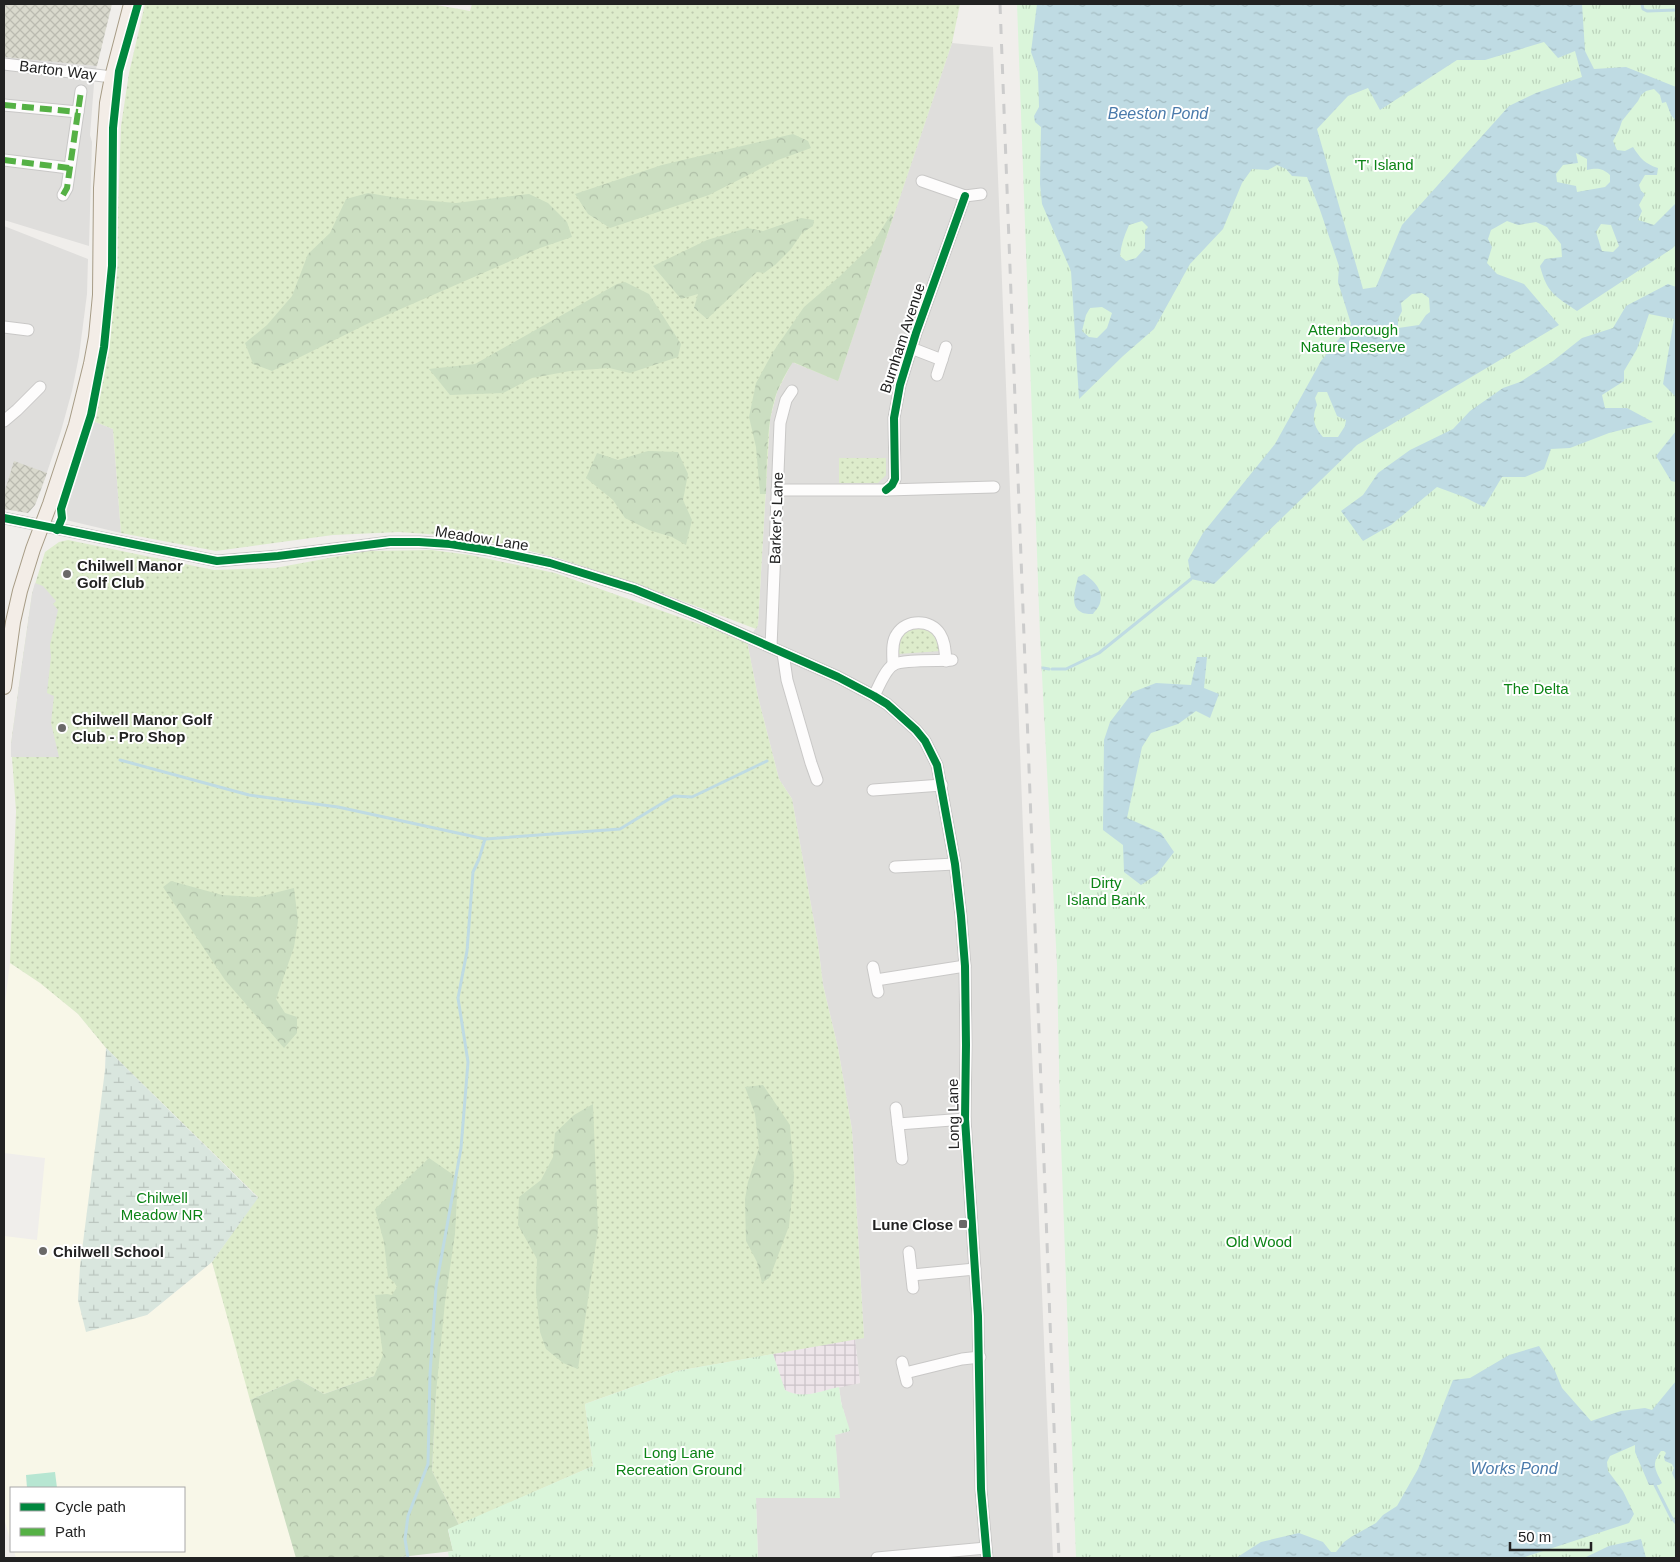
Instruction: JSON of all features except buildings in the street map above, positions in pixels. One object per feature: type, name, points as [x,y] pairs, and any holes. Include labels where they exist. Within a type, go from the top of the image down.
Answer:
[{"type":"main road","points":[[4,687],[12,622],[20,591],[76,425],[84,397],[96,338],[101,261],[101,188],[107,103],[131,4]]},
{"type":"street","name":"Barton Way","points":[[4,64],[112,77]]},
{"type":"street","points":[[63,195],[67,188],[81,91]]},
{"type":"street","points":[[4,105],[78,112]]},
{"type":"street","points":[[4,160],[69,168]]},
{"type":"street","points":[[922,181],[965,196],[982,194]]},
{"type":"street","name":"Burnham Avenue","points":[[886,490],[892,486],[895,479],[895,409],[900,385],[911,348],[965,196]]},
{"type":"street","points":[[4,327],[28,330]]},
{"type":"street","points":[[937,375],[946,347]]},
{"type":"street","name":"Burnham Avenue","points":[[911,348],[942,360]]},
{"type":"street","points":[[4,421],[40,387]]},
{"type":"street","name":"Barker's Lane","points":[[771,647],[780,423],[786,400],[792,390]]},
{"type":"street","points":[[778,490],[994,487]]},
{"type":"street","name":"Meadow Lane","points":[[4,518],[217,561],[278,556],[390,542],[450,544],[489,550],[550,564],[634,589],[698,614],[838,677],[874,696]]},
{"type":"street","points":[[874,696],[893,665],[893,649],[896,635],[905,626],[919,622],[929,624],[939,632],[950,660],[904,662],[893,665]]},
{"type":"street","points":[[783,653],[787,680],[811,763],[818,780]]},
{"type":"street","name":"Long Lane","points":[[874,696],[899,715],[925,741],[937,765],[955,864],[965,966],[965,1119],[980,1357],[979,1424],[981,1488],[987,1553]]},
{"type":"street","points":[[800,769],[811,763]]},
{"type":"street","points":[[873,790],[942,785]]},
{"type":"street","points":[[895,867],[955,864]]},
{"type":"street","points":[[876,980],[965,966]]},
{"type":"street","points":[[873,967],[878,992]]},
{"type":"street","points":[[896,1108],[902,1159]]},
{"type":"street","points":[[898,1124],[965,1119]]},
{"type":"street","points":[[909,1252],[913,1288]]},
{"type":"street","points":[[912,1275],[975,1269]]},
{"type":"street","points":[[905,1372],[962,1359],[980,1357]]},
{"type":"street","points":[[877,1558],[987,1553]]},
{"type":"shaded area","points":[[4,4],[112,4],[97,66],[4,57]]},
{"type":"shaded area","points":[[952,43],[993,47],[1053,1558],[758,1558],[756,1498],[839,1497],[835,1435],[849,1431],[839,1387],[860,1383],[855,1339],[864,1338],[852,1130],[838,1048],[823,985],[818,944],[792,799],[779,779],[758,697],[747,641],[758,625],[770,419],[777,392],[792,362],[838,380]]},
{"type":"shaded area","points":[[4,57],[97,66],[93,75],[90,135],[92,142],[89,246],[4,220]]},
{"type":"shaded area","points":[[4,226],[88,259],[87,294],[79,356],[72,391],[41,490],[35,505],[28,513],[4,509]]},
{"type":"shaded area","points":[[93,421],[113,429],[121,533],[66,520],[64,511]]},
{"type":"shaded area","points":[[14,461],[47,473],[35,505],[28,513],[4,509],[4,494]]},
{"type":"shaded area","points":[[35,583],[43,586],[56,601],[53,604],[58,610],[50,645],[51,657],[47,693],[54,696],[51,723],[59,757],[11,757],[11,744],[21,671]]},
{"type":"shaded area","name":"Chilwell School","points":[[10,963],[41,983],[78,1014],[106,1048],[105,1070],[147,1315],[212,1262],[296,1558],[16,1558],[14,1552],[185,1552],[185,1487],[10,1487],[10,1539],[4,1518],[4,1236],[37,1240],[45,1158],[4,1153],[4,1011]]},
{"type":"shaded area","points":[[855,1339],[860,1383],[806,1395],[790,1393],[785,1390],[773,1354]]},
{"type":"green space","points":[[145,4],[431,4],[470,11],[472,4],[960,4],[952,43],[838,381],[792,362],[777,392],[770,419],[758,625],[756,629],[664,594],[561,559],[511,546],[456,536],[399,532],[333,535],[216,551],[121,533],[113,429],[93,421],[109,345],[116,268],[121,126],[129,73]]},
{"type":"green space","name":"Attenborough Nature Reserve","points":[[1017,4],[1676,4],[1676,1558],[1076,1558],[1060,1115],[1057,965],[1040,636]]},
{"type":"green space","points":[[793,134],[808,141],[811,148],[778,160],[709,195],[610,228],[588,214],[575,194],[662,165]]},
{"type":"green space","points":[[368,193],[398,198],[456,203],[529,194],[548,203],[567,222],[572,237],[540,248],[371,322],[272,371],[253,364],[245,343],[267,325],[292,296],[308,254],[330,233],[346,199]]},
{"type":"green space","points":[[891,214],[893,217],[838,381],[793,362],[780,386],[771,412],[767,447],[766,494],[760,494],[756,447],[749,417],[756,383],[773,352],[804,307],[872,245]]},
{"type":"green space","points":[[801,218],[814,220],[813,226],[802,233],[791,249],[775,265],[764,273],[757,272],[707,319],[694,308],[698,294],[681,299],[653,266],[707,240],[747,228],[763,231]]},
{"type":"green space","points":[[625,282],[649,294],[681,344],[678,357],[630,373],[609,368],[570,371],[532,378],[503,393],[450,395],[429,369],[475,364],[617,284]]},
{"type":"green space","points":[[648,451],[678,452],[688,474],[683,500],[692,520],[686,545],[672,537],[649,530],[625,518],[613,500],[586,478],[597,453],[618,460]]},
{"type":"green space","points":[[839,458],[886,458],[886,475],[878,483],[839,483]]},
{"type":"green space","points":[[68,540],[214,570],[275,568],[367,551],[432,550],[470,555],[555,573],[747,641],[758,697],[779,779],[792,799],[818,944],[823,985],[838,1048],[852,1130],[864,1338],[677,1371],[585,1404],[593,1466],[459,1525],[432,1471],[436,1393],[374,1376],[324,1394],[298,1379],[250,1400],[212,1262],[258,1197],[106,1048],[78,1014],[40,983],[10,963],[16,811],[11,744],[21,671],[32,594],[45,552],[59,542]]},
{"type":"green space","points":[[926,628],[936,635],[941,651],[898,654],[897,641],[908,630]]},
{"type":"green space","points":[[171,881],[222,895],[258,897],[294,888],[298,921],[294,947],[276,999],[285,1013],[297,1017],[297,1033],[284,1048],[225,980],[163,887]]},
{"type":"green space","name":"Chilwell Meadow NR","points":[[106,1048],[258,1198],[212,1262],[147,1315],[86,1332],[78,1300],[80,1266],[105,1070]]},
{"type":"green space","points":[[763,1085],[790,1125],[794,1177],[789,1226],[770,1277],[762,1283],[757,1262],[746,1241],[745,1199],[748,1182],[759,1148],[755,1114],[745,1087]]},
{"type":"green space","points":[[593,1104],[598,1230],[578,1369],[563,1363],[546,1349],[540,1332],[536,1292],[537,1259],[518,1225],[519,1197],[541,1180],[553,1157],[555,1133],[574,1115]]},
{"type":"green space","points":[[429,1158],[458,1178],[455,1234],[445,1302],[436,1393],[432,1471],[459,1525],[448,1530],[453,1551],[392,1558],[296,1558],[250,1400],[298,1379],[324,1394],[374,1376],[383,1355],[375,1295],[392,1295],[397,1287],[388,1277],[384,1242],[375,1209]]},
{"type":"green space","name":"Long Lane Recreation Ground","points":[[773,1354],[785,1390],[791,1393],[805,1394],[839,1387],[841,1402],[850,1431],[835,1435],[840,1498],[756,1498],[758,1558],[449,1558],[448,1552],[453,1551],[448,1529],[593,1466],[585,1404],[677,1371]]},
{"type":"green space","points":[[55,1472],[57,1487],[27,1487],[26,1475]]},
{"type":"water","name":"Beeston Pond","points":[[1037,4],[1582,4],[1585,51],[1594,69],[1626,67],[1676,87],[1676,121],[1671,115],[1666,102],[1662,103],[1660,95],[1654,89],[1646,91],[1622,121],[1613,141],[1617,150],[1625,151],[1633,147],[1643,160],[1658,168],[1657,175],[1645,175],[1639,185],[1641,191],[1645,194],[1639,205],[1642,211],[1638,220],[1654,225],[1676,203],[1676,244],[1673,248],[1577,311],[1553,293],[1543,275],[1540,266],[1545,259],[1562,257],[1561,244],[1547,227],[1536,222],[1518,225],[1507,221],[1491,230],[1488,239],[1492,247],[1487,263],[1497,274],[1524,284],[1559,325],[1357,445],[1214,584],[1191,579],[1188,560],[1203,533],[1275,444],[1321,361],[1351,324],[1338,282],[1339,266],[1307,177],[1292,176],[1286,169],[1277,165],[1268,170],[1252,169],[1242,183],[1223,229],[1190,264],[1154,329],[1079,399],[1071,271],[1042,204],[1040,184],[1041,127],[1035,122],[1034,116],[1039,107],[1038,72],[1031,52]],"holes":[[[1544,42],[1558,58],[1575,51],[1582,77],[1536,93],[1509,106],[1402,225],[1376,287],[1363,289],[1317,129],[1348,96],[1368,88],[1380,110],[1457,60],[1485,60]],[[1576,153],[1587,159],[1587,170],[1597,169],[1604,171],[1610,175],[1610,182],[1605,187],[1577,192],[1576,186],[1557,182],[1556,174],[1563,165],[1578,163]],[[1142,221],[1148,227],[1145,232],[1145,248],[1136,258],[1126,261],[1120,256],[1129,225]],[[1601,224],[1611,225],[1619,246],[1613,252],[1602,251],[1596,232]],[[1422,293],[1429,298],[1430,312],[1419,325],[1398,328],[1398,319],[1402,311],[1401,303],[1412,294]],[[1102,307],[1112,313],[1107,328],[1097,338],[1089,337],[1082,331],[1090,308]],[[1318,392],[1327,392],[1337,416],[1346,420],[1345,426],[1338,437],[1323,437],[1317,430],[1314,422],[1317,405],[1315,398]]]},
{"type":"water","points":[[1668,284],[1676,287],[1676,397],[1663,384],[1674,319],[1649,314],[1637,349],[1624,371],[1624,381],[1602,395],[1605,408],[1627,408],[1653,422],[1609,433],[1570,448],[1551,449],[1544,469],[1525,477],[1502,477],[1484,507],[1437,487],[1391,525],[1363,541],[1341,511],[1363,495],[1378,473],[1410,450],[1453,429],[1470,411],[1503,388],[1520,382],[1553,361],[1582,338],[1613,328],[1626,306]]},
{"type":"water","points":[[1676,431],[1676,482],[1671,481],[1656,456]]},
{"type":"water","points":[[1084,574],[1095,583],[1101,594],[1099,604],[1093,614],[1082,613],[1077,609],[1074,601],[1078,577]]},
{"type":"water","points":[[1197,657],[1207,657],[1204,688],[1219,694],[1210,718],[1196,711],[1178,724],[1151,733],[1142,747],[1127,818],[1161,833],[1174,852],[1157,874],[1141,885],[1124,872],[1123,845],[1103,830],[1104,740],[1110,722],[1133,692],[1156,683],[1191,685]]},
{"type":"water","name":"Works Pond","points":[[1539,1346],[1555,1371],[1562,1388],[1591,1421],[1621,1411],[1645,1408],[1652,1410],[1676,1381],[1676,1482],[1672,1473],[1674,1468],[1672,1464],[1665,1461],[1666,1453],[1664,1451],[1661,1451],[1655,1463],[1662,1483],[1659,1485],[1649,1485],[1635,1452],[1635,1445],[1610,1456],[1607,1462],[1608,1471],[1623,1491],[1634,1514],[1629,1523],[1522,1558],[1236,1558],[1261,1542],[1299,1533],[1323,1542],[1331,1552],[1336,1552],[1344,1542],[1376,1523],[1383,1515],[1397,1506],[1418,1469],[1453,1380],[1470,1378],[1509,1355]]},
{"type":"water","points":[[1641,1539],[1646,1558],[1584,1558],[1609,1546]]},
{"type":"waterway","points":[[1642,4],[1643,9],[1647,11],[1676,10]]},
{"type":"waterway","points":[[1052,669],[1066,669],[1099,653],[1191,579]]},
{"type":"waterway","points":[[1043,668],[1049,669]]},
{"type":"waterway","points":[[120,760],[249,795],[338,807],[485,839],[620,829],[674,796],[692,797],[767,761]]},
{"type":"waterway","points":[[408,1558],[405,1539],[408,1516],[428,1464],[430,1374],[436,1287],[461,1148],[468,1062],[458,998],[467,951],[473,872],[485,839]]},
{"type":"waterway","points":[[1655,1485],[1676,1523]]},
{"type":"railway","points":[[1000,4],[1059,1558]]},
{"type":"marked path","points":[[63,195],[67,188],[81,91]]},
{"type":"marked path","points":[[4,105],[78,112]]},
{"type":"marked path","points":[[4,160],[69,168]]},
{"type":"cycle path","points":[[57,530],[62,518],[61,509],[91,415],[104,347],[112,266],[113,128],[119,71],[138,4]]},
{"type":"cycle path","points":[[886,490],[895,479],[894,418],[900,385],[916,333],[965,196]]},
{"type":"cycle path","points":[[4,518],[217,561],[278,556],[390,542],[419,542],[450,544],[489,550],[550,563],[634,589],[838,677],[887,704],[916,730],[925,741],[937,765],[955,864],[961,916],[965,966],[965,1119],[978,1316],[981,1489],[987,1558]]},
{"type":"place","name":"Chilwell Manor Golf Club","points":[[67,574]]},
{"type":"place","name":"Chilwell Manor Golf Club - Pro Shop","points":[[62,728]]},
{"type":"place","name":"Lune Close","points":[[963,1224]]},
{"type":"place","name":"Chilwell School","points":[[43,1251]]},
{"type":"park label","name":"'T' Island","points":[[1384,164]]},
{"type":"park label","name":"The Delta","points":[[1536,688]]},
{"type":"park label","name":"Dirty Island Bank","points":[[1106,890]]},
{"type":"park label","name":"Old Wood","points":[[1259,1241]]}]
